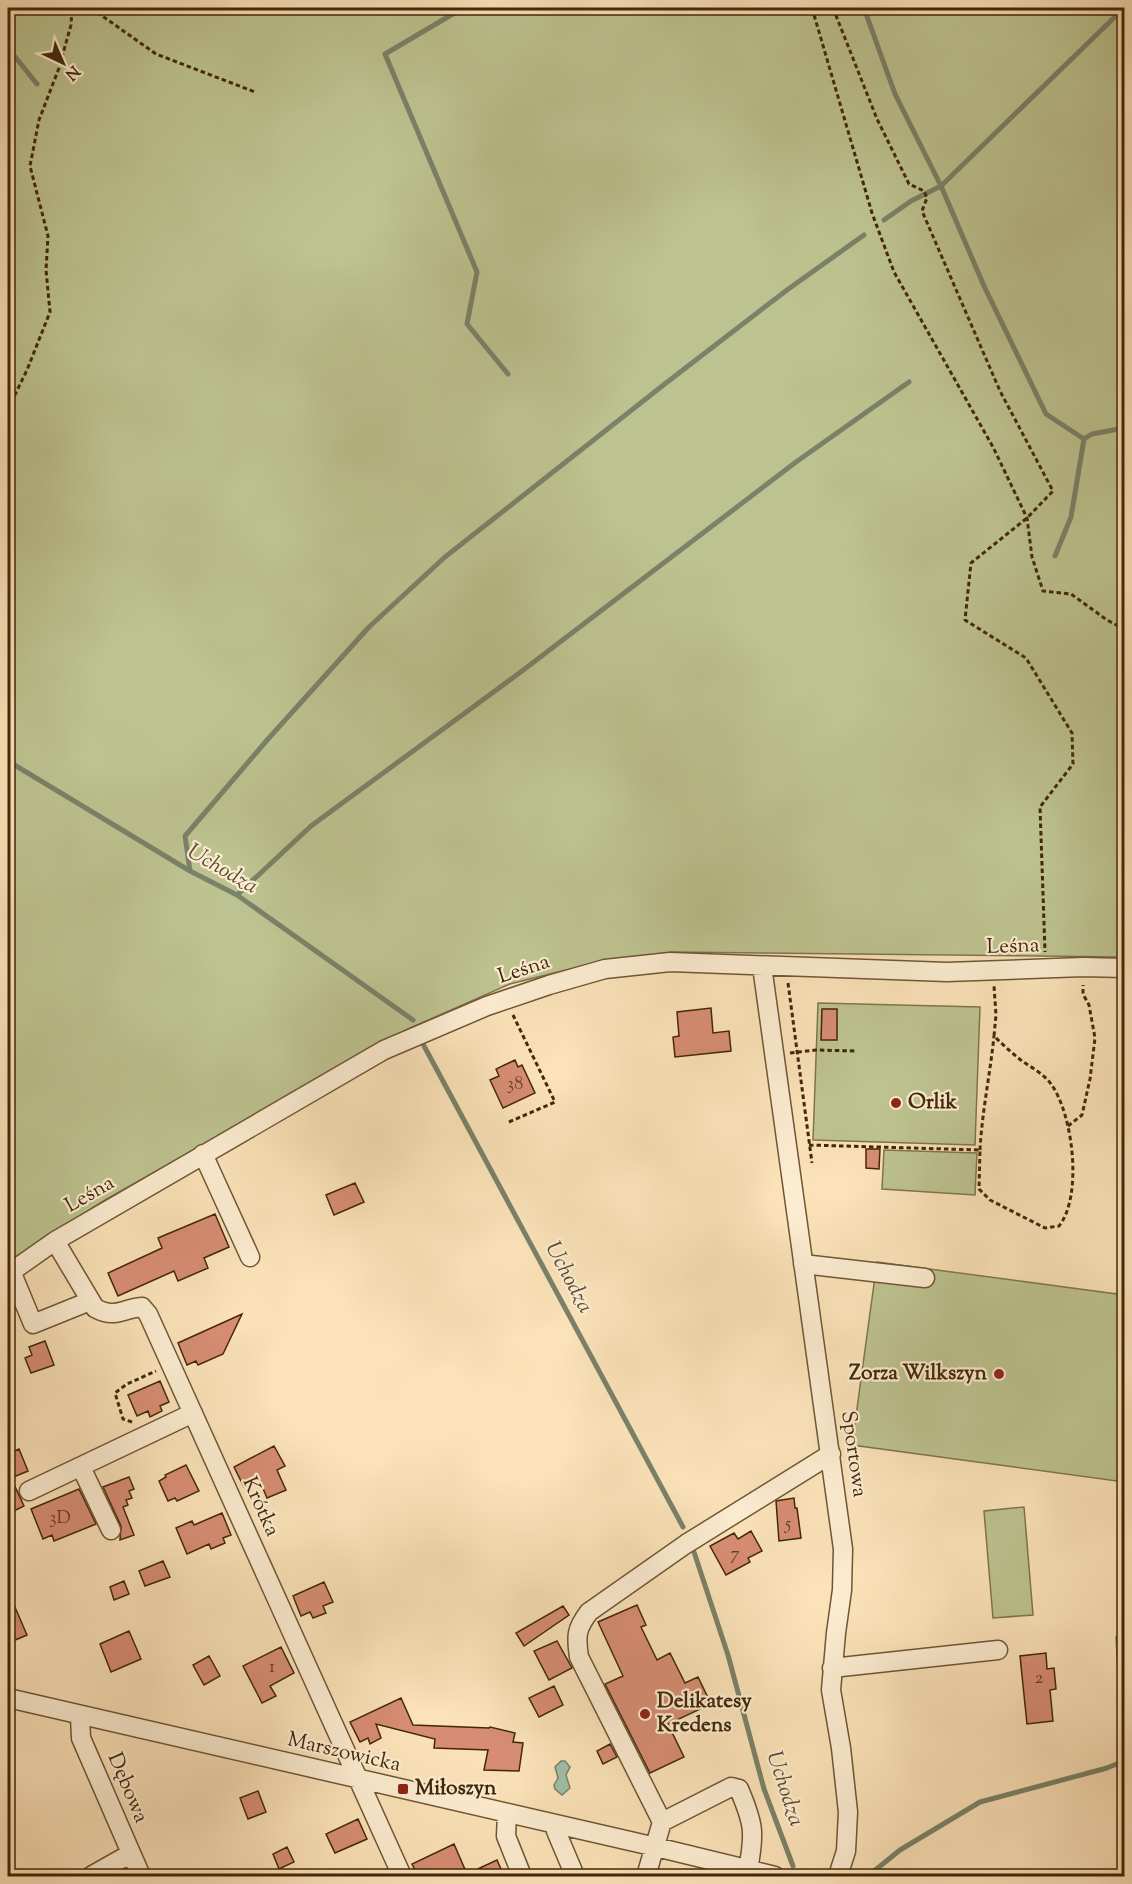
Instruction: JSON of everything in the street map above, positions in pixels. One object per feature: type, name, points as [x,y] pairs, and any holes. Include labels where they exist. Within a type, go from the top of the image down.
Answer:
[{"type":"street","name":"Leśna","points":[[9,1272],[55,1241],[384,1050],[428,1030],[506,1000],[605,969],[670,962],[947,972],[1083,967],[1125,968]]},
{"type":"street","name":"Sportowa","points":[[762,966],[843,1549],[842,1590],[831,1690],[841,1748],[848,1812],[846,1851],[838,1876]]},
{"type":"street","points":[[203,1155],[250,1257]]},
{"type":"street","points":[[9,1272],[33,1324],[90,1301],[55,1241]]},
{"type":"street","points":[[803,1264],[925,1278]]},
{"type":"street","name":"Krótka","points":[[90,1301],[94,1308],[105,1314],[117,1314],[141,1307],[148,1314],[360,1780]]},
{"type":"street","points":[[29,1491],[193,1413]]},
{"type":"street","points":[[646,1876],[662,1822],[579,1658],[576,1637],[581,1623],[589,1612],[686,1544],[831,1454]]},
{"type":"street","points":[[81,1467],[111,1530]]},
{"type":"street","points":[[832,1668],[998,1650]]},
{"type":"street","name":"Marszowicka","points":[[8,1698],[775,1876]]},
{"type":"street","name":"Dębowa","points":[[80,1716],[81,1738],[141,1876]]},
{"type":"street","points":[[360,1780],[402,1876]]},
{"type":"street","points":[[662,1822],[731,1787],[739,1789],[751,1816],[753,1841],[748,1870]]},
{"type":"street","points":[[507,1814],[506,1836],[522,1876]]},
{"type":"street","points":[[557,1826],[556,1831],[575,1876]]},
{"type":"street","points":[[91,1876],[130,1854]]},
{"type":"path","points":[[8,409],[27,370],[50,312],[46,270],[48,236],[30,166],[39,120],[71,26],[72,8]]},
{"type":"path","points":[[91,8],[156,54],[255,92]]},
{"type":"path","points":[[812,8],[872,213],[894,272],[993,447],[1027,518],[1032,557],[1043,591],[1071,594],[1107,620],[1125,629]]},
{"type":"path","points":[[833,8],[877,119],[909,184],[924,191],[927,198],[922,212],[1000,391],[1053,490],[1027,518],[971,563],[965,620],[1026,658],[1072,734],[1073,764],[1040,807],[1045,969]]},
{"type":"path","points":[[786,967],[812,1163]]},
{"type":"path","points":[[1068,1126],[1082,1115],[1090,1079],[1095,1038],[1089,1005],[1083,994],[1083,967]]},
{"type":"path","points":[[994,1036],[1050,1082],[1058,1094],[1068,1126],[1074,1178],[1065,1219],[1059,1226],[1045,1228],[990,1200],[979,1189],[983,1109],[990,1077],[996,1015],[995,970]]},
{"type":"path","points":[[506,1000],[555,1102],[509,1122]]},
{"type":"path","points":[[797,1052],[857,1051]]},
{"type":"path","points":[[809,1145],[980,1150]]},
{"type":"path","points":[[140,1424],[123,1419],[115,1393],[127,1384],[171,1364]]},
{"type":"shaded area","points":[[8,8],[1124,8],[1124,957],[672,952],[594,963],[510,984],[408,1029],[105,1200],[8,1262]]},
{"type":"shaded area","name":"Orlik","points":[[818,1003],[980,1007],[975,1145],[813,1140]]},
{"type":"shaded area","points":[[884,1150],[977,1153],[975,1195],[882,1189]]},
{"type":"shaded area","name":"Zorza Wilkszyn","points":[[877,1262],[1124,1295],[1124,1482],[852,1445]]},
{"type":"shaded area","points":[[1024,1507],[1033,1615],[993,1618],[984,1511]]},
{"type":"shaded area","points":[[1116,1637],[1124,1637],[1124,1716],[1120,1706]]},
{"type":"shaded area","points":[[561,1761],[565,1761],[570,1767],[566,1775],[570,1788],[562,1795],[554,1785],[558,1778],[555,1767]]},
{"type":"building","points":[[711,1008],[713,1033],[729,1031],[731,1051],[675,1057],[673,1037],[679,1036],[677,1012]]},
{"type":"building","points":[[822,1009],[837,1009],[837,1040],[821,1040]]},
{"type":"building","points":[[515,1060],[518,1067],[522,1065],[535,1093],[503,1108],[490,1080],[499,1076],[496,1069]]},
{"type":"building","points":[[866,1149],[880,1149],[879,1169],[866,1168]]},
{"type":"building","points":[[355,1183],[364,1202],[334,1215],[326,1195]]},
{"type":"building","points":[[215,1214],[229,1247],[204,1258],[208,1268],[178,1281],[174,1271],[118,1296],[108,1273],[162,1248],[158,1238]]},
{"type":"building","points":[[242,1314],[223,1354],[198,1365],[196,1361],[187,1365],[178,1343]]},
{"type":"building","points":[[45,1341],[54,1365],[31,1373],[25,1358],[32,1355],[29,1347]]},
{"type":"building","points":[[160,1381],[169,1402],[160,1406],[162,1411],[150,1417],[148,1411],[137,1416],[128,1395]]},
{"type":"building","points":[[274,1446],[285,1466],[277,1470],[286,1490],[267,1498],[259,1479],[244,1487],[234,1467]]},
{"type":"building","points":[[19,1449],[28,1471],[11,1478],[24,1506],[8,1514],[8,1454]]},
{"type":"building","points":[[186,1465],[199,1491],[177,1501],[175,1498],[168,1501],[159,1481],[166,1477],[165,1475]]},
{"type":"building","points":[[129,1477],[134,1489],[129,1491],[132,1498],[126,1500],[128,1505],[123,1507],[134,1535],[120,1540],[121,1526],[103,1487]]},
{"type":"building","points":[[79,1489],[96,1524],[54,1541],[52,1535],[43,1539],[31,1509]]},
{"type":"building","points":[[794,1498],[801,1538],[779,1541],[776,1501]]},
{"type":"building","points":[[222,1513],[231,1535],[223,1538],[225,1543],[211,1549],[209,1544],[187,1554],[176,1528],[192,1521],[194,1525]]},
{"type":"building","points":[[751,1531],[762,1551],[748,1558],[750,1562],[726,1575],[710,1546],[734,1533],[738,1539]]},
{"type":"building","points":[[163,1561],[170,1577],[145,1586],[139,1571]]},
{"type":"building","points":[[124,1581],[129,1594],[114,1600],[110,1587]]},
{"type":"building","points":[[324,1582],[333,1602],[323,1606],[326,1613],[313,1618],[310,1612],[301,1616],[293,1596]]},
{"type":"building","points":[[8,1591],[27,1635],[8,1643]]},
{"type":"building","name":"Delikatesy Kredens","points":[[637,1605],[646,1625],[641,1627],[657,1660],[670,1653],[685,1683],[698,1677],[711,1704],[668,1724],[684,1757],[650,1773],[605,1684],[623,1676],[598,1622]]},
{"type":"building","points":[[563,1606],[569,1615],[524,1646],[516,1633]]},
{"type":"building","points":[[129,1631],[141,1659],[111,1672],[100,1644]]},
{"type":"building","points":[[557,1641],[572,1668],[549,1680],[534,1651]]},
{"type":"building","points":[[281,1647],[294,1673],[270,1686],[276,1696],[262,1703],[243,1666]]},
{"type":"building","points":[[1046,1653],[1047,1669],[1054,1668],[1056,1689],[1050,1690],[1053,1721],[1027,1724],[1020,1656]]},
{"type":"building","points":[[209,1656],[220,1676],[204,1685],[193,1665]]},
{"type":"building","points":[[554,1686],[563,1705],[539,1717],[529,1698]]},
{"type":"building","points":[[401,1698],[413,1725],[490,1727],[515,1733],[513,1742],[523,1743],[519,1771],[484,1770],[488,1750],[434,1748],[435,1739],[376,1724],[381,1738],[370,1744],[368,1738],[360,1742],[350,1722]]},
{"type":"building","points":[[610,1744],[617,1757],[603,1764],[597,1751]]},
{"type":"building","points":[[258,1791],[266,1812],[248,1819],[240,1798]]},
{"type":"building","points":[[358,1819],[367,1839],[335,1853],[326,1834]]},
{"type":"building","points":[[454,1844],[467,1874],[497,1860],[504,1876],[418,1876],[412,1864]]},
{"type":"building","points":[[287,1847],[294,1862],[279,1869],[273,1854]]},
{"type":"waterway","points":[[463,8],[385,54],[477,272],[467,324],[508,374]]},
{"type":"waterway","points":[[864,8],[895,94],[941,186],[911,201],[884,220]]},
{"type":"waterway","points":[[1084,439],[1046,414],[984,286],[941,186],[1124,8]]},
{"type":"waterway","points":[[8,48],[37,84]]},
{"type":"waterway","points":[[190,871],[185,836],[369,627],[445,557],[787,290],[864,235]]},
{"type":"waterway","points":[[237,895],[311,826],[522,671],[796,462],[909,382]]},
{"type":"waterway","points":[[1055,556],[1071,517],[1084,439],[1092,434],[1124,428]]},
{"type":"waterway","name":"Uchodza","points":[[8,761],[190,871],[237,895],[413,1020]]},
{"type":"waterway","name":"Uchodza","points":[[423,1044],[683,1527]]},
{"type":"waterway","name":"Uchodza","points":[[693,1549],[728,1655],[764,1789],[793,1866]]},
{"type":"waterway","points":[[868,1876],[900,1850],[980,1802],[1107,1768],[1124,1761]]},
{"type":"place","name":"Orlik","points":[[896,1103]]},
{"type":"place","name":"Zorza Wilkszyn","points":[[999,1374]]},
{"type":"place","name":"Delikatesy Kredens","points":[[645,1714]]},
{"type":"place","name":"Miłoszyn","points":[[403,1789]]}]
